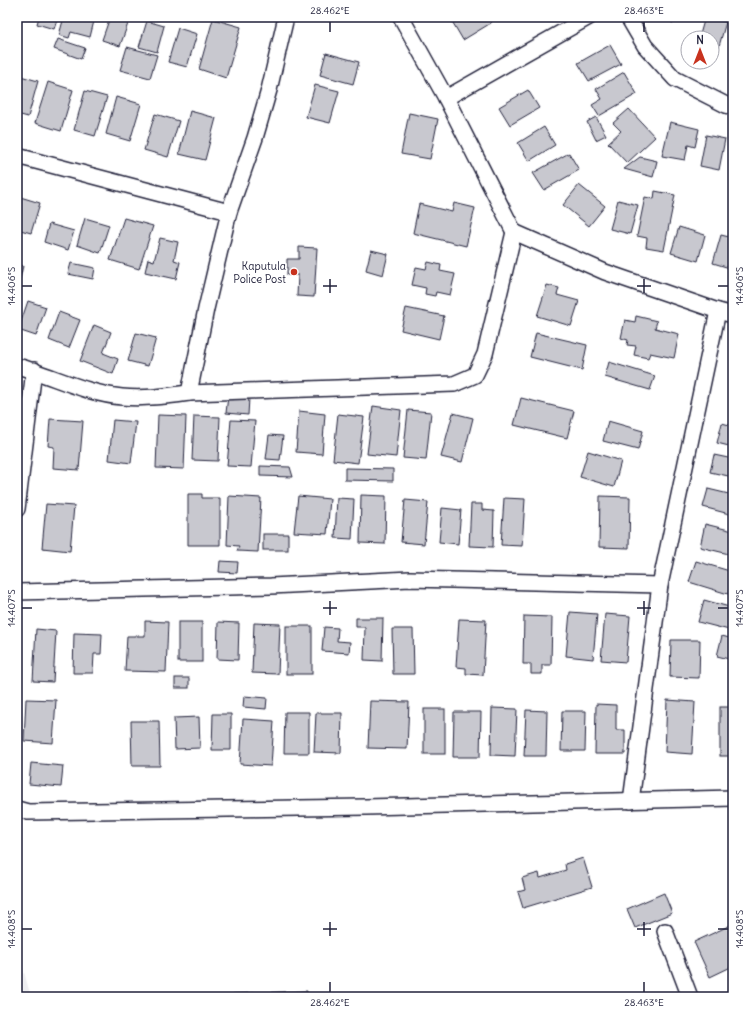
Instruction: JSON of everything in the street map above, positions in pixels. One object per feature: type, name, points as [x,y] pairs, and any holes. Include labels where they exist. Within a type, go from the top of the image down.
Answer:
[{"type":"street","points":[[189,393],[206,309],[229,212],[255,138],[269,90],[286,17]]},
{"type":"street","points":[[401,17],[446,98],[514,232],[605,272],[718,311],[733,314]]},
{"type":"street","points":[[446,98],[589,17]]},
{"type":"street","points":[[628,17],[645,46],[675,79],[726,105],[733,107]]},
{"type":"street","points":[[17,156],[229,212]]},
{"type":"street","points":[[17,366],[34,370],[87,389],[121,397],[154,398],[189,393],[454,384],[474,375],[485,354],[514,232]]},
{"type":"street","points":[[631,801],[660,585],[718,311]]},
{"type":"street","points":[[17,509],[34,370]]},
{"type":"street","points":[[17,592],[263,586],[410,578],[660,585]]},
{"type":"street","points":[[21,813],[374,807],[733,798]]},
{"type":"street","points":[[665,931],[690,997]]},
{"type":"shaded area","points":[[17,947],[31,997],[17,997]]},
{"type":"building","points":[[39,17],[58,17],[54,29],[37,24]]},
{"type":"building","points":[[64,17],[95,17],[90,37],[71,32],[69,38],[59,35]]},
{"type":"building","points":[[110,17],[130,18],[120,46],[102,40]]},
{"type":"building","points":[[463,17],[488,17],[491,23],[463,40],[453,23]]},
{"type":"building","points":[[669,17],[683,17],[672,23]]},
{"type":"building","points":[[705,17],[726,22],[720,43],[720,30],[701,30]]},
{"type":"building","points":[[213,19],[241,27],[226,78],[199,69]]},
{"type":"building","points":[[147,21],[164,26],[157,52],[139,47]]},
{"type":"building","points":[[178,28],[197,34],[187,67],[168,62]]},
{"type":"building","points":[[58,39],[85,48],[81,59],[54,49]]},
{"type":"building","points":[[610,45],[621,64],[589,81],[578,63]]},
{"type":"building","points":[[127,47],[157,55],[150,78],[120,70]]},
{"type":"building","points":[[326,53],[359,62],[353,84],[320,75]]},
{"type":"building","points":[[624,72],[637,94],[599,116],[592,105],[602,99],[596,89]]},
{"type":"building","points":[[17,75],[38,81],[28,117],[17,114]]},
{"type":"building","points":[[48,82],[73,90],[61,131],[35,123]]},
{"type":"building","points":[[315,85],[339,91],[330,123],[306,117]]},
{"type":"building","points":[[528,90],[539,108],[510,125],[499,107]]},
{"type":"building","points":[[85,91],[107,97],[95,136],[74,130]]},
{"type":"building","points":[[116,97],[141,104],[130,141],[106,134]]},
{"type":"building","points":[[629,109],[655,137],[627,163],[608,143],[621,131],[613,123]]},
{"type":"building","points":[[190,111],[216,118],[205,160],[179,154]]},
{"type":"building","points":[[409,113],[438,119],[430,159],[401,154]]},
{"type":"building","points":[[155,114],[179,121],[168,157],[144,150]]},
{"type":"building","points":[[596,117],[606,135],[596,140],[587,122]]},
{"type":"building","points":[[670,122],[699,129],[695,147],[688,145],[685,160],[662,156]]},
{"type":"building","points":[[544,127],[555,145],[529,161],[518,143]]},
{"type":"building","points":[[706,135],[725,139],[719,170],[700,166]]},
{"type":"building","points":[[569,153],[579,170],[544,190],[533,173]]},
{"type":"building","points":[[640,157],[657,161],[653,177],[624,169]]},
{"type":"building","points":[[579,185],[605,206],[589,226],[563,205]]},
{"type":"building","points":[[655,191],[675,195],[664,250],[646,247],[647,238],[637,236],[645,197],[654,199]]},
{"type":"building","points":[[17,196],[40,203],[31,233],[17,229]]},
{"type":"building","points":[[618,200],[638,205],[630,234],[610,229]]},
{"type":"building","points":[[454,203],[475,208],[466,246],[413,233],[419,204],[452,212]]},
{"type":"building","points":[[85,218],[109,225],[100,253],[77,245]]},
{"type":"building","points":[[124,218],[153,226],[139,269],[110,260]]},
{"type":"building","points":[[49,224],[74,231],[68,250],[44,242]]},
{"type":"building","points":[[679,227],[705,235],[698,261],[671,253]]},
{"type":"building","points":[[721,235],[733,238],[733,269],[713,263]]},
{"type":"building","points":[[160,238],[178,242],[174,260],[180,262],[176,279],[145,272],[148,259],[154,261]]},
{"type":"building","points":[[299,247],[317,248],[314,297],[297,296],[298,275],[287,275],[287,259],[299,259]]},
{"type":"building","points":[[371,250],[388,254],[383,275],[366,270]]},
{"type":"building","points":[[428,262],[441,265],[440,271],[455,274],[450,295],[436,292],[435,296],[425,294],[426,288],[412,285],[416,267],[426,269]]},
{"type":"building","points":[[71,263],[95,268],[93,279],[68,274]]},
{"type":"building","points":[[17,265],[23,266],[20,279],[17,278]]},
{"type":"building","points":[[547,285],[559,288],[557,295],[579,301],[571,326],[537,316]]},
{"type":"building","points":[[28,301],[46,307],[36,336],[18,330]]},
{"type":"building","points":[[406,308],[444,316],[439,339],[401,330]]},
{"type":"building","points":[[59,312],[80,320],[69,348],[49,340]]},
{"type":"building","points":[[636,316],[657,321],[655,328],[679,334],[674,358],[650,353],[648,358],[634,355],[636,346],[627,345],[628,340],[621,338],[625,320],[635,322]]},
{"type":"building","points":[[94,325],[111,332],[103,353],[118,359],[113,374],[80,361]]},
{"type":"building","points":[[136,333],[156,338],[148,366],[128,361]]},
{"type":"building","points":[[536,333],[587,345],[582,370],[530,357]]},
{"type":"building","points":[[609,362],[655,376],[650,390],[605,377]]},
{"type":"building","points":[[228,396],[249,398],[248,415],[226,413]]},
{"type":"building","points":[[521,398],[574,411],[567,438],[514,425]]},
{"type":"building","points":[[373,406],[401,410],[396,457],[367,454]]},
{"type":"building","points":[[408,410],[431,412],[426,460],[403,458]]},
{"type":"building","points":[[299,411],[325,414],[322,454],[296,452]]},
{"type":"building","points":[[453,413],[473,418],[462,462],[441,457]]},
{"type":"building","points":[[338,414],[364,417],[358,463],[333,460]]},
{"type":"building","points":[[158,415],[186,416],[184,469],[156,468]]},
{"type":"building","points":[[194,416],[220,417],[218,461],[192,460]]},
{"type":"building","points":[[50,419],[83,421],[79,470],[53,468],[54,447],[48,446]]},
{"type":"building","points":[[113,420],[136,422],[131,463],[109,460]]},
{"type":"building","points":[[231,420],[255,421],[251,467],[227,466]]},
{"type":"building","points":[[608,421],[643,431],[638,450],[603,441]]},
{"type":"building","points":[[722,423],[733,426],[733,447],[717,443]]},
{"type":"building","points":[[269,435],[283,436],[280,460],[266,459]]},
{"type":"building","points":[[588,451],[621,461],[614,487],[580,477]]},
{"type":"building","points":[[714,455],[733,459],[733,477],[710,472]]},
{"type":"building","points":[[260,466],[290,467],[293,477],[260,476]]},
{"type":"building","points":[[345,468],[393,469],[393,481],[345,480]]},
{"type":"building","points":[[708,489],[733,495],[733,515],[703,507]]},
{"type":"building","points":[[188,494],[202,494],[202,498],[220,498],[220,545],[188,545]]},
{"type":"building","points":[[361,495],[386,496],[385,544],[360,543]]},
{"type":"building","points":[[229,496],[261,498],[258,552],[237,551],[239,546],[227,545]]},
{"type":"building","points":[[298,496],[330,499],[327,534],[294,532]]},
{"type":"building","points":[[600,496],[630,497],[629,548],[599,547]]},
{"type":"building","points":[[337,498],[354,499],[352,539],[335,538]]},
{"type":"building","points":[[504,498],[525,499],[522,546],[501,545]]},
{"type":"building","points":[[405,500],[428,502],[424,544],[401,542]]},
{"type":"building","points":[[46,504],[74,506],[70,551],[42,548]]},
{"type":"building","points":[[471,504],[482,504],[482,510],[494,511],[493,547],[469,546]]},
{"type":"building","points":[[442,508],[461,510],[458,544],[439,542]]},
{"type":"building","points":[[705,524],[733,531],[733,555],[700,547]]},
{"type":"building","points":[[263,534],[288,534],[288,550],[263,550]]},
{"type":"building","points":[[220,561],[238,562],[237,573],[219,572]]},
{"type":"building","points":[[696,561],[733,572],[728,594],[689,582]]},
{"type":"building","points":[[704,600],[733,608],[733,631],[698,622]]},
{"type":"building","points":[[570,612],[597,614],[593,659],[566,656]]},
{"type":"building","points":[[605,614],[630,616],[626,662],[601,660]]},
{"type":"building","points":[[524,616],[552,617],[551,665],[542,665],[542,674],[531,674],[531,664],[523,664]]},
{"type":"building","points":[[356,618],[383,618],[382,661],[364,660],[365,627],[356,627]]},
{"type":"building","points":[[459,619],[486,620],[483,675],[466,674],[466,668],[456,667]]},
{"type":"building","points":[[145,621],[168,622],[166,672],[125,671],[127,636],[145,636]]},
{"type":"building","points":[[178,622],[202,622],[202,662],[178,662]]},
{"type":"building","points":[[218,622],[239,623],[238,660],[217,659]]},
{"type":"building","points":[[254,623],[280,624],[278,674],[252,673]]},
{"type":"building","points":[[286,626],[312,626],[312,674],[286,674]]},
{"type":"building","points":[[324,627],[338,628],[337,641],[350,642],[349,653],[322,651]]},
{"type":"building","points":[[36,629],[56,631],[53,682],[33,681]]},
{"type":"building","points":[[392,629],[413,629],[414,674],[393,674]]},
{"type":"building","points":[[74,633],[102,634],[101,654],[94,654],[93,673],[73,673]]},
{"type":"building","points":[[722,636],[733,639],[733,660],[717,656]]},
{"type":"building","points":[[671,640],[700,640],[699,678],[670,677]]},
{"type":"building","points":[[175,678],[189,678],[189,688],[175,688]]},
{"type":"building","points":[[244,696],[267,698],[266,709],[243,707]]},
{"type":"building","points":[[26,699],[56,700],[53,743],[24,741]]},
{"type":"building","points":[[667,700],[695,702],[692,754],[665,752]]},
{"type":"building","points":[[370,701],[409,702],[407,749],[368,748]]},
{"type":"building","points":[[596,704],[616,705],[616,730],[625,730],[625,754],[595,754]]},
{"type":"building","points":[[720,707],[733,707],[733,756],[720,756]]},
{"type":"building","points":[[492,708],[517,709],[515,756],[491,755]]},
{"type":"building","points":[[424,709],[445,709],[445,754],[424,754]]},
{"type":"building","points":[[526,710],[547,711],[546,756],[524,756]]},
{"type":"building","points":[[562,711],[586,711],[585,751],[561,751]]},
{"type":"building","points":[[285,712],[309,712],[309,753],[284,753]]},
{"type":"building","points":[[454,712],[481,712],[480,757],[453,757]]},
{"type":"building","points":[[316,713],[342,713],[341,753],[314,752]]},
{"type":"building","points":[[213,714],[231,714],[231,750],[212,750]]},
{"type":"building","points":[[199,717],[200,748],[175,749],[174,718]]},
{"type":"building","points":[[243,719],[274,721],[271,766],[240,764]]},
{"type":"building","points":[[131,721],[159,721],[160,766],[132,766]]},
{"type":"building","points":[[31,763],[63,766],[61,787],[29,784]]},
{"type":"building","points":[[583,858],[592,887],[523,908],[518,892],[525,890],[522,878],[539,873],[540,878],[566,870],[565,864]]},
{"type":"building","points":[[664,893],[672,913],[635,928],[627,909]]},
{"type":"building","points":[[733,924],[733,966],[710,977],[694,942]]},
{"type":"building","points":[[307,991],[307,997],[233,997],[233,994]]},
{"type":"place","name":"Kaputula Police Post","points":[[294,272]]}]
